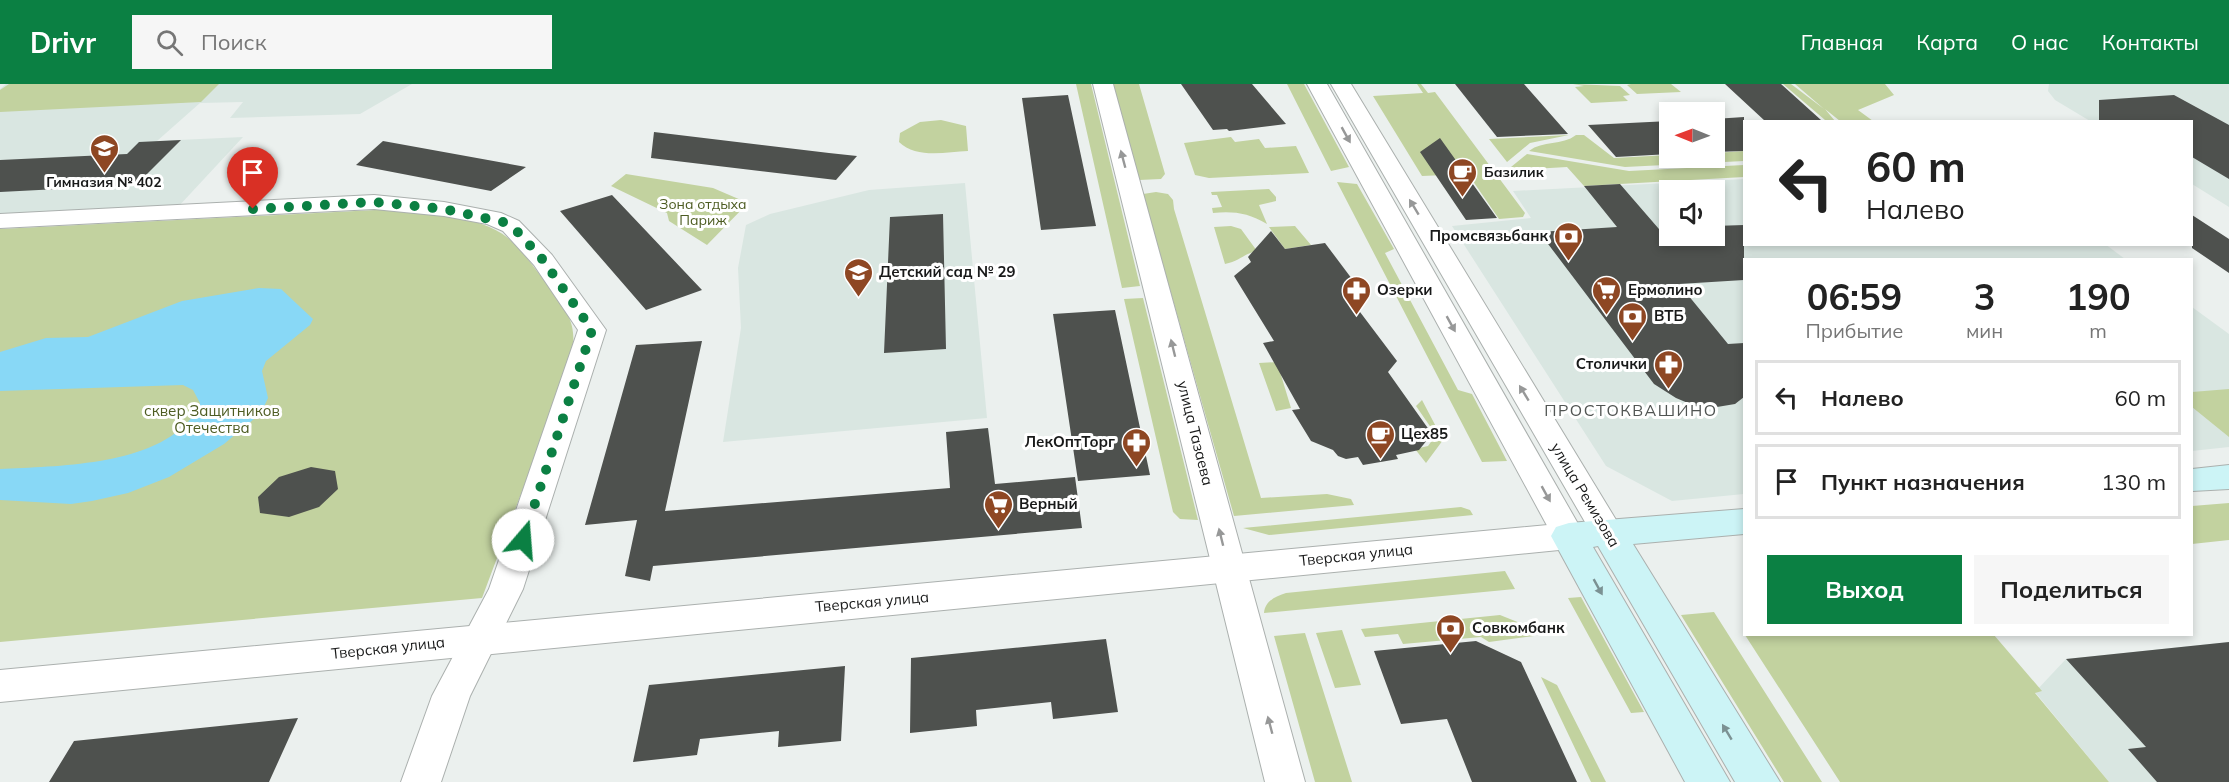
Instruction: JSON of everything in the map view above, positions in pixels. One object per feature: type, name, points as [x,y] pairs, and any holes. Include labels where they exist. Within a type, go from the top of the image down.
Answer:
[{"type":"main road","points":[[2193,480],[2229,477]]},
{"type":"main road","name":"Тверская улица","points":[[1569,536],[1743,522]]},
{"type":"main road","name":"улица Ремизова","points":[[1608,533],[1758,782]]},
{"type":"main road","points":[[1569,536],[1708,782]]},
{"type":"street","name":"улица Тазаева","points":[[1103,84],[1285,782]]},
{"type":"street","points":[[1317,84],[1569,536]]},
{"type":"street","name":"улица Ремизова","points":[[1341,84],[1608,533]]},
{"type":"street","points":[[0,221],[374,202],[444,209],[493,218],[519,233],[543,260],[592,330],[506,589],[451,696],[421,782]]},
{"type":"street","name":"Тверская улица","points":[[0,686],[1569,536]]},
{"type":"shaded area","name":"Гимназия № 402","points":[[6,84],[412,84],[360,114],[230,118],[243,102],[200,103],[157,141],[243,137],[178,207],[0,216],[0,89]]},
{"type":"shaded area","points":[[2049,84],[2229,84],[2229,207],[2193,185],[2193,120],[2088,120],[2055,100],[2048,91]]},
{"type":"shaded area","points":[[1743,179],[1743,246],[2108,246],[2124,258],[1743,258],[1743,494],[1672,501],[1606,466],[1452,226],[1531,218],[1513,191],[1659,183],[1659,246],[1725,246],[1725,180]]},
{"type":"shaded area","name":"Детский сад № 29","points":[[965,183],[987,418],[723,442],[741,328],[738,268],[746,225],[770,214],[869,190]]},
{"type":"shaded area","points":[[2193,308],[2229,334],[2229,447],[2193,451]]},
{"type":"shaded area","points":[[2229,642],[2229,782],[2109,782],[2035,692],[2066,659]]},
{"type":"green space","points":[[9,84],[219,84],[201,102],[0,112],[0,90]]},
{"type":"green space","points":[[1076,84],[1091,84],[1140,286],[1122,288]]},
{"type":"green space","points":[[1113,84],[1139,84],[1165,174],[1161,179],[1139,180]]},
{"type":"green space","points":[[1287,84],[1304,84],[1349,167],[1331,171]]},
{"type":"green space","points":[[1417,84],[1421,84],[1428,93],[1435,92],[1525,213],[1523,217],[1499,219],[1468,174],[1422,176],[1373,96],[1423,93]]},
{"type":"green space","points":[[1573,84],[1620,86],[1630,95],[1623,96],[1628,101],[1591,103],[1575,87],[1584,86]]},
{"type":"green space","points":[[1671,84],[1681,92],[1637,94],[1627,85]]},
{"type":"green space","points":[[1783,84],[1791,84],[1824,109],[1795,84],[1885,84],[1894,95],[1858,110],[1872,120],[1839,120],[1825,109],[1834,120],[1825,120]]},
{"type":"green space","points":[[941,120],[966,126],[968,151],[923,153],[914,151],[899,142],[900,133],[920,122]]},
{"type":"green space","points":[[1569,135],[1530,143],[1507,162],[1489,139]]},
{"type":"green space","points":[[1576,135],[1584,135],[1614,158],[1659,156],[1659,165],[1625,167],[1529,151],[1540,145],[1565,141]]},
{"type":"green space","points":[[1231,137],[1235,142],[1259,139],[1265,148],[1296,146],[1309,173],[1209,178],[1195,175],[1184,143]]},
{"type":"green space","points":[[1743,151],[1743,161],[1725,162],[1725,152]]},
{"type":"green space","points":[[1527,154],[1629,171],[1725,168],[1725,166],[1743,165],[1743,177],[1584,186],[1567,167],[1514,170],[1511,167]]},
{"type":"green space","name":"Зона отдыха Париж","points":[[626,174],[713,188],[748,203],[707,245],[669,221],[667,213],[611,186]]},
{"type":"green space","points":[[1337,182],[1357,184],[1394,249],[1385,253],[1458,390],[1472,394],[1507,461],[1482,462]]},
{"type":"green space","points":[[1269,189],[1276,197],[1276,201],[1259,205],[1267,224],[1254,217],[1241,214],[1213,213],[1212,208],[1222,207],[1217,195],[1212,195],[1211,192]]},
{"type":"green space","points":[[1156,192],[1168,194],[1173,200],[1261,498],[1327,494],[1351,499],[1354,505],[1234,516],[1143,194]]},
{"type":"green space","name":"сквер Защитников Отечества","points":[[375,210],[444,215],[496,230],[508,238],[530,261],[562,305],[572,327],[572,358],[482,598],[0,642],[0,229]]},
{"type":"green space","points":[[1231,226],[1241,229],[1257,251],[1225,264],[1214,227]]},
{"type":"green space","points":[[1295,226],[1311,245],[1285,249],[1269,227]]},
{"type":"green space","points":[[1143,298],[1198,520],[1180,519],[1173,512],[1124,299]]},
{"type":"green space","points":[[1277,362],[1291,408],[1276,411],[1259,363]]},
{"type":"green space","points":[[2229,389],[2229,437],[2193,408],[2193,392]]},
{"type":"green space","points":[[1422,400],[1443,440],[1426,463],[1415,449],[1428,446],[1436,435],[1416,406]]},
{"type":"green space","points":[[2229,503],[2229,540],[2193,544],[2193,506]]},
{"type":"green space","points":[[1461,507],[1470,510],[1473,515],[1269,535],[1243,528]]},
{"type":"green space","points":[[1505,571],[1515,589],[1264,613],[1269,602],[1286,593]]},
{"type":"green space","points":[[1581,597],[1644,712],[1631,713],[1568,598]]},
{"type":"green space","points":[[1714,612],[1822,782],[1784,782],[1681,615]]},
{"type":"green space","points":[[1500,615],[1520,623],[1534,636],[1489,642],[1481,637],[1403,644],[1398,634],[1365,637],[1361,629]]},
{"type":"green space","points":[[1342,630],[1361,685],[1335,688],[1316,633]]},
{"type":"green space","points":[[1305,633],[1352,782],[1315,782],[1274,636]]},
{"type":"green space","points":[[1746,636],[1995,636],[2042,691],[2035,693],[2109,782],[1840,782]]},
{"type":"green space","points":[[1541,677],[1557,685],[1606,782],[1591,782]]},
{"type":"water","points":[[259,288],[281,289],[313,319],[310,325],[266,361],[262,371],[268,398],[261,413],[224,444],[169,477],[128,493],[71,504],[0,500],[0,469],[48,467],[100,461],[126,455],[170,437],[188,422],[199,408],[200,403],[193,390],[183,385],[0,391],[0,352],[46,338],[88,337],[182,301]]},
{"type":"building","points":[[1181,84],[1252,84],[1286,124],[1229,131],[1227,129],[1213,130]]},
{"type":"building","points":[[1455,84],[1524,84],[1568,134],[1497,137]]},
{"type":"building","points":[[1725,84],[1781,84],[1821,120],[1764,120]]},
{"type":"building","points":[[1068,95],[1096,226],[1041,230],[1022,98]]},
{"type":"building","points":[[2174,95],[2229,125],[2229,179],[2193,158],[2193,120],[2099,120],[2099,100]]},
{"type":"building","points":[[1744,117],[1743,151],[1725,152],[1725,118]]},
{"type":"building","points":[[1659,122],[1659,155],[1616,157],[1588,125]]},
{"type":"building","points":[[654,132],[857,156],[836,180],[651,158]]},
{"type":"building","points":[[1440,138],[1497,218],[1466,220],[1420,152]]},
{"type":"building","points":[[181,140],[136,185],[0,192],[0,160],[127,154],[139,142]]},
{"type":"building","points":[[383,141],[526,167],[491,191],[356,165]]},
{"type":"building","points":[[1620,184],[1659,229],[1659,246],[1725,246],[1725,226],[1743,225],[1743,280],[1679,284],[1728,344],[1743,343],[1743,398],[1735,404],[1717,407],[1695,406],[1676,398],[1654,384],[1539,232],[1617,227],[1584,186]]},
{"type":"building","points":[[612,195],[702,290],[646,310],[560,211]]},
{"type":"building","points":[[943,214],[946,349],[884,353],[890,217]]},
{"type":"building","points":[[2193,216],[2229,239],[2229,273],[2192,248]]},
{"type":"building","points":[[1271,231],[1285,249],[1325,243],[1367,299],[1357,308],[1397,361],[1388,372],[1432,434],[1419,450],[1396,455],[1398,459],[1363,465],[1358,457],[1346,459],[1338,456],[1333,450],[1311,441],[1292,410],[1300,409],[1263,343],[1274,341],[1234,276],[1251,262],[1248,257]]},
{"type":"building","points":[[1115,310],[1150,475],[1078,481],[1053,314]]},
{"type":"building","points":[[702,341],[665,511],[950,488],[946,432],[988,428],[995,484],[1075,477],[1082,528],[653,566],[650,581],[625,576],[637,520],[585,525],[636,345]]},
{"type":"building","points":[[311,467],[335,471],[338,489],[319,507],[289,517],[260,513],[258,497],[279,477]]},
{"type":"building","points":[[1106,639],[1118,712],[1053,719],[1051,702],[976,710],[977,726],[910,733],[911,658]]},
{"type":"building","points":[[1476,641],[1521,662],[1577,782],[1472,782],[1447,719],[1401,724],[1374,651]]},
{"type":"building","points":[[2229,642],[2229,782],[2157,782],[2128,749],[2146,747],[2066,659]]},
{"type":"building","points":[[845,666],[841,741],[778,747],[779,731],[700,739],[697,755],[633,762],[649,685]]},
{"type":"building","points":[[298,718],[269,782],[49,782],[74,741]]},
{"type":"place","name":"Гимназия № 402","points":[[104,174]]},
{"type":"place","name":"Базилик","points":[[1463,198]]},
{"type":"place","name":"Промсвязьбанк","points":[[1569,262]]},
{"type":"place","name":"Детский сад № 29","points":[[858,298]]},
{"type":"place","name":"Озерки","points":[[1356,316]]},
{"type":"place","name":"Ермолино","points":[[1607,316]]},
{"type":"place","name":"ВТБ","points":[[1633,342]]},
{"type":"place","name":"Столички","points":[[1668,390]]},
{"type":"place","name":"Цех85","points":[[1380,460]]},
{"type":"place","name":"ЛекОптТорг","points":[[1136,468]]},
{"type":"place","name":"Верный","points":[[998,530]]},
{"type":"place","name":"Совкомбанк","points":[[1451,654]]},
{"type":"district","name":"ПРОСТОКВАШИНО","points":[[1631,410]]},
{"type":"route","points":[[253,209],[374,202],[444,209],[493,218],[511,226],[543,260],[592,330],[523,540]]}]
